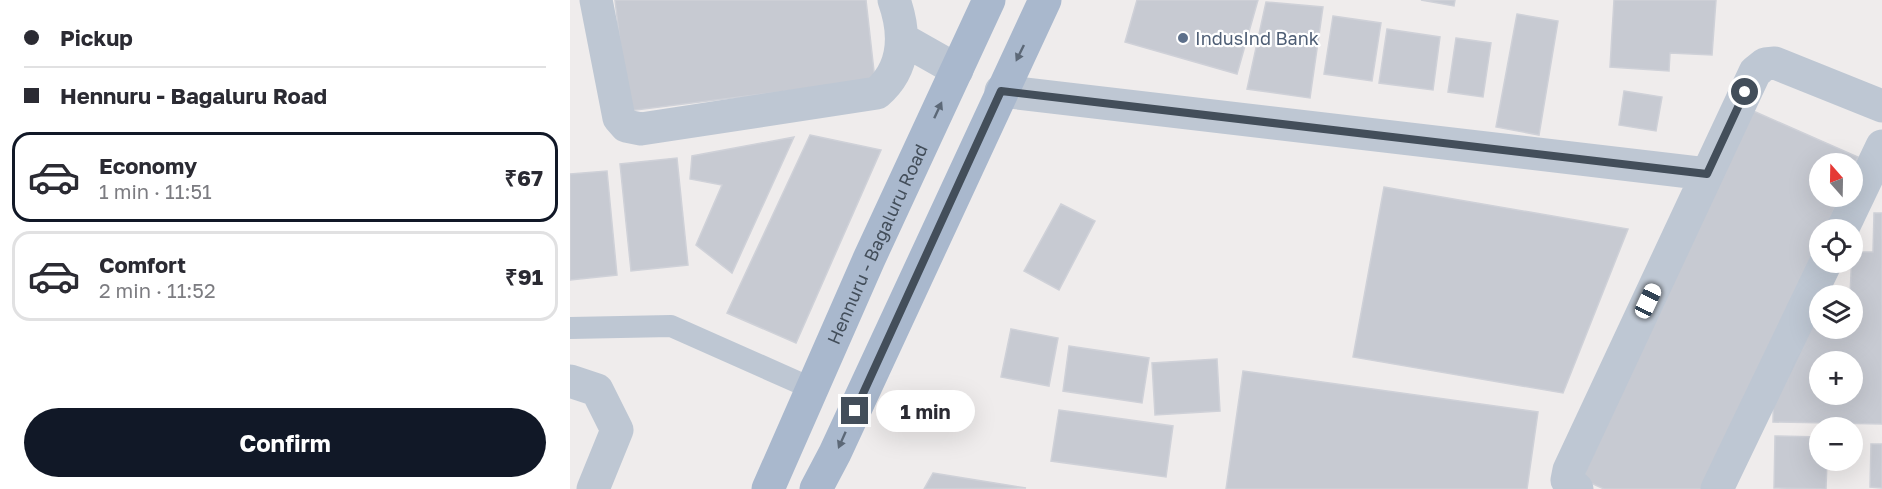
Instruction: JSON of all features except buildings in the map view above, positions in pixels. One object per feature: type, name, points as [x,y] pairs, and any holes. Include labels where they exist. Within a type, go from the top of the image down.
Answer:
[{"type":"main road","name":"Hennuru - Bagaluru Road","points":[[768,489],[869,259],[989,0]]},
{"type":"main road","points":[[816,489],[836,453],[1001,91],[1045,0]]},
{"type":"street","points":[[596,0],[618,118],[626,126],[641,129],[877,93],[891,81],[904,40],[894,0]]},
{"type":"street","points":[[904,40],[957,70]]},
{"type":"street","points":[[1577,489],[1567,480],[1569,470],[1755,72],[1765,64],[1775,63],[1882,106]]},
{"type":"street","points":[[1001,91],[1707,174]]},
{"type":"street","points":[[1847,219],[1882,146]]},
{"type":"street","points":[[1717,489],[1821,273]]},
{"type":"street","points":[[570,381],[597,390],[617,430],[593,489]]},
{"type":"lane","points":[[570,328],[671,327],[813,389]]},
{"type":"place","name":"IndusInd Bank","points":[[1183,38]]},
{"type":"route","points":[[855,411],[1001,91],[1707,174],[1745,92]]}]
